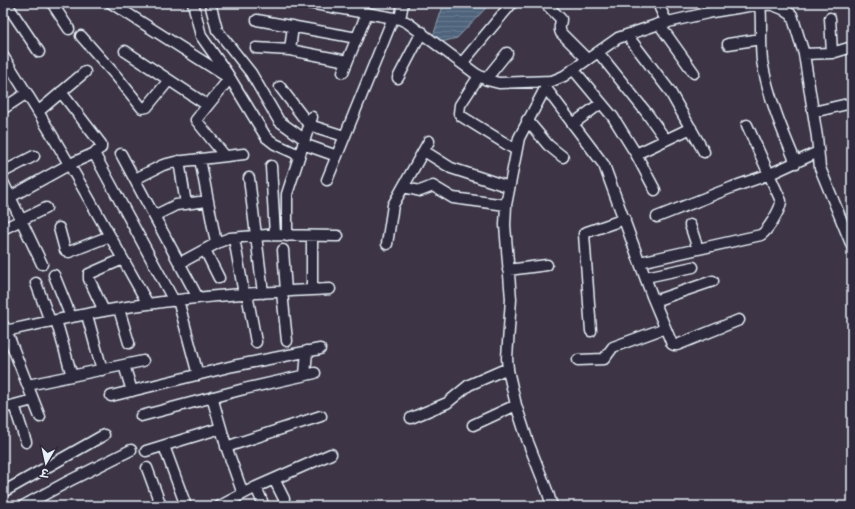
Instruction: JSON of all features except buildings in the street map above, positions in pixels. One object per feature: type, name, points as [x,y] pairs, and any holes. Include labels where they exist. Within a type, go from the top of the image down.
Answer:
[{"type":"street","points":[[6,3],[39,52]]},
{"type":"street","points":[[52,3],[69,29]]},
{"type":"street","points":[[111,3],[231,79]]},
{"type":"street","points":[[299,155],[275,144],[266,137],[231,79],[202,36],[193,3],[210,3],[217,30],[251,73],[276,117],[284,126],[304,142],[337,156]]},
{"type":"street","points":[[309,3],[396,19],[408,23],[483,78],[499,83],[547,84],[564,76],[618,38],[627,35],[663,24],[712,12],[761,3],[784,6],[792,15],[804,54],[817,137],[820,168],[852,246]]},
{"type":"street","points":[[342,72],[357,38],[362,13],[366,3]]},
{"type":"street","points":[[326,180],[403,3]]},
{"type":"street","points":[[462,63],[512,3]]},
{"type":"street","points":[[545,3],[561,20],[559,29],[562,33],[587,59]]},
{"type":"street","points":[[660,3],[663,24],[694,73]]},
{"type":"street","points":[[761,3],[762,56],[766,81],[778,120],[796,163]]},
{"type":"street","points":[[830,18],[832,52]]},
{"type":"street","points":[[257,20],[357,38]]},
{"type":"street","points":[[290,50],[293,26]]},
{"type":"street","points":[[398,78],[422,32]]},
{"type":"street","points":[[627,35],[669,90],[704,152]]},
{"type":"street","points":[[81,36],[142,108],[147,107],[169,80]]},
{"type":"street","points":[[728,44],[761,39]]},
{"type":"street","points":[[804,54],[832,52],[852,47]]},
{"type":"street","points":[[256,48],[290,50],[347,61]]},
{"type":"street","points":[[125,51],[207,105]]},
{"type":"street","points":[[598,52],[646,112],[666,140]]},
{"type":"street","points":[[507,53],[483,78],[460,106],[459,112],[461,116],[516,150]]},
{"type":"street","points":[[3,56],[39,110],[148,304]]},
{"type":"street","points":[[573,69],[613,117],[636,154],[655,190]]},
{"type":"street","points":[[39,110],[85,72]]},
{"type":"street","points":[[224,156],[196,120],[207,105],[231,79]]},
{"type":"street","points":[[547,84],[519,138],[506,205],[505,226],[511,299],[507,358],[508,368],[516,405],[552,506]]},
{"type":"street","points":[[547,84],[573,124],[604,165],[654,301],[672,344],[675,346],[739,320]]},
{"type":"street","points":[[280,87],[311,121],[344,136]]},
{"type":"street","points":[[7,199],[70,164],[95,153],[101,148],[101,144],[61,92]]},
{"type":"street","points":[[4,108],[27,93]]},
{"type":"street","points":[[813,112],[852,102]]},
{"type":"street","points":[[573,124],[601,103]]},
{"type":"street","points":[[527,120],[548,145],[563,157]]},
{"type":"street","points":[[287,236],[287,194],[311,121]]},
{"type":"street","points":[[640,262],[764,233],[781,203],[748,125]]},
{"type":"street","points":[[636,154],[691,128]]},
{"type":"street","points":[[387,244],[393,205],[429,141]]},
{"type":"street","points":[[424,151],[451,168],[509,187]]},
{"type":"street","points":[[657,217],[770,174],[818,152]]},
{"type":"street","points":[[95,153],[176,301],[198,375]]},
{"type":"street","points":[[121,154],[198,298]]},
{"type":"street","points":[[135,179],[163,165],[179,161],[244,154]]},
{"type":"street","points":[[3,172],[34,156]]},
{"type":"street","points":[[200,159],[216,243]]},
{"type":"street","points":[[179,161],[186,204]]},
{"type":"street","points":[[271,166],[275,235]]},
{"type":"street","points":[[249,178],[263,293]]},
{"type":"street","points":[[3,182],[7,199],[21,220],[42,264]]},
{"type":"street","points":[[403,187],[420,191],[433,186],[453,198],[506,205]]},
{"type":"street","points":[[154,216],[170,207],[207,201]]},
{"type":"street","points":[[3,229],[46,208]]},
{"type":"street","points":[[591,331],[584,234],[624,219]]},
{"type":"street","points":[[690,225],[698,249]]},
{"type":"street","points":[[59,228],[65,250],[68,252],[110,236]]},
{"type":"street","points":[[180,263],[216,243],[234,238],[275,235],[338,236]]},
{"type":"street","points":[[312,236],[312,290]]},
{"type":"street","points":[[234,238],[256,342]]},
{"type":"street","points":[[204,250],[219,278]]},
{"type":"street","points":[[283,250],[287,340]]},
{"type":"street","points":[[104,311],[89,279],[89,274],[123,259]]},
{"type":"street","points":[[508,270],[547,265]]},
{"type":"street","points":[[646,277],[692,267]]},
{"type":"street","points":[[54,275],[71,317]]},
{"type":"street","points":[[654,301],[713,281]]},
{"type":"street","points":[[36,283],[53,321],[72,376]]},
{"type":"street","points":[[5,327],[10,330],[104,311],[198,298],[330,289]]},
{"type":"street","points":[[119,309],[129,343]]},
{"type":"street","points":[[87,315],[102,370]]},
{"type":"street","points":[[5,327],[8,348],[28,385],[40,416]]},
{"type":"street","points":[[578,360],[606,358],[613,347],[665,328]]},
{"type":"street","points":[[111,396],[198,375],[320,349]]},
{"type":"street","points":[[141,416],[244,389],[310,374],[307,351]]},
{"type":"street","points":[[28,385],[143,361]]},
{"type":"street","points":[[124,365],[132,391]]},
{"type":"street","points":[[411,418],[447,403],[469,385],[508,368]]},
{"type":"street","points":[[212,397],[239,500]]},
{"type":"street","points":[[26,442],[7,405],[33,400]]},
{"type":"street","points":[[473,425],[516,405]]},
{"type":"street","points":[[226,447],[321,416]]},
{"type":"street","points":[[146,451],[221,428]]},
{"type":"street","points":[[3,492],[104,435]]},
{"type":"street","points":[[164,446],[186,506]]},
{"type":"street","points":[[23,506],[131,450]]},
{"type":"street","points":[[220,506],[239,500],[256,487],[332,454]]},
{"type":"street","points":[[147,468],[160,506]]},
{"type":"street","points":[[274,479],[284,499]]},
{"type":"street","points":[[256,487],[264,506]]},
{"type":"water","points":[[444,3],[488,3],[486,8],[457,38],[430,45]]}]
